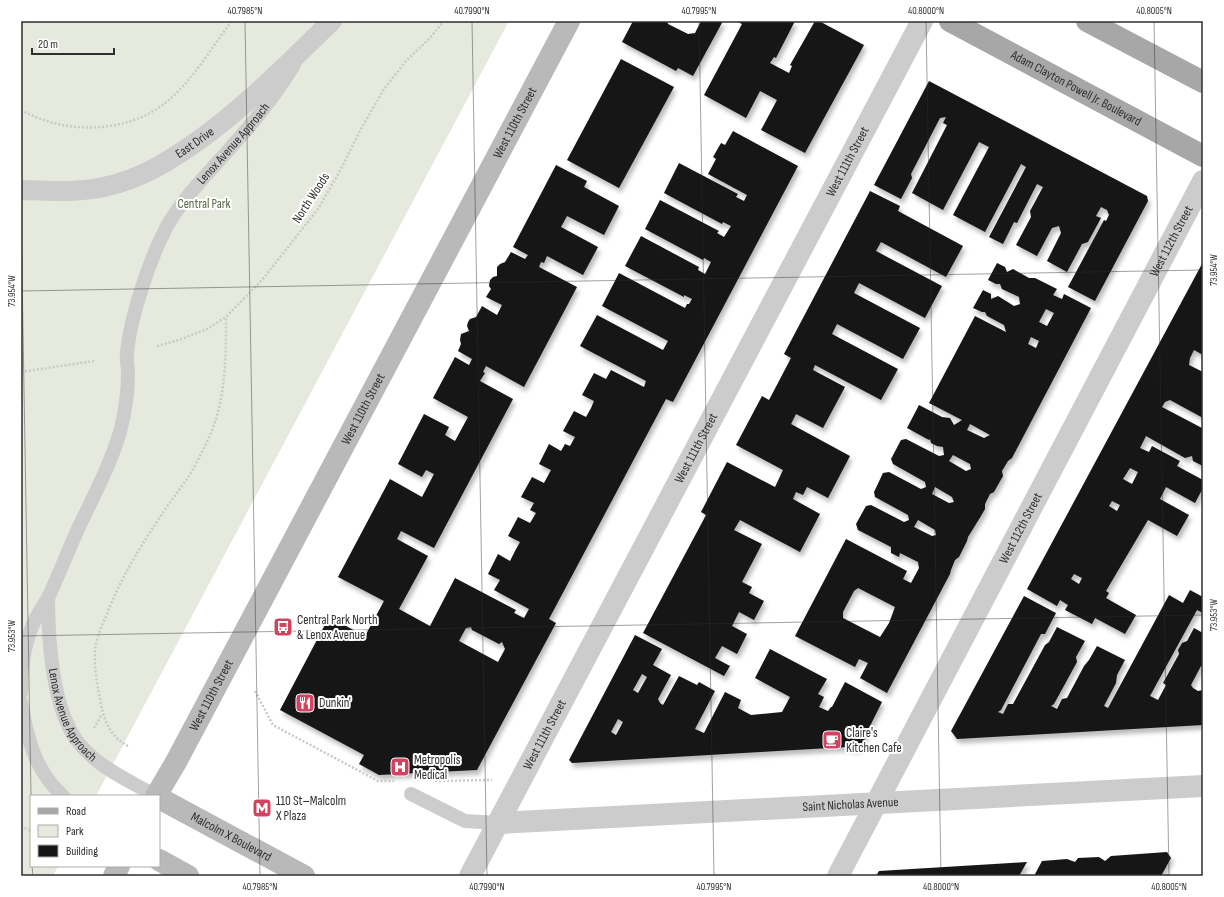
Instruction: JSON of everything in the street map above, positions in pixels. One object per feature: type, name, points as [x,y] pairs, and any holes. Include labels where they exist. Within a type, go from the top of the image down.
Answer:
[{"type":"main road","name":"West 110th Street","points":[[157,795],[569,21]]},
{"type":"main road","name":"Adam Clayton Powell Jr. Boulevard","points":[[950,21],[1203,156]]},
{"type":"main road","points":[[1087,21],[1203,82]]},
{"type":"main road","name":"Malcolm X Boulevard","points":[[160,799],[304,876]]},
{"type":"main road","points":[[160,861],[188,876]]},
{"type":"main road","points":[[114,876],[118,867]]},
{"type":"street","name":"East Drive","points":[[21,190],[67,191],[92,189],[124,182],[165,163],[184,151],[225,120],[291,62],[332,21]]},
{"type":"street","name":"West 111th Street","points":[[470,876],[922,21]]},
{"type":"street","name":"West 112th Street","points":[[838,876],[1203,181]]},
{"type":"street","name":"Saint Nicholas Avenue","points":[[498,823],[1203,786]]},
{"type":"lane","name":"Lenox Avenue Approach","points":[[21,693],[21,672],[26,644],[35,619],[48,597],[60,567],[111,458],[120,432],[125,404],[128,371],[127,354],[131,327],[139,299],[166,229],[177,210],[191,192],[232,146],[283,83],[304,48]]},
{"type":"lane","name":"Lenox Avenue Approach","points":[[48,597],[48,631],[52,662],[62,710],[78,743],[99,762],[154,795]]},
{"type":"lane","points":[[21,702],[24,724],[30,746],[40,768],[50,784],[62,795]]},
{"type":"lane","points":[[411,794],[465,821],[498,823]]},
{"type":"path","points":[[21,110],[60,125],[70,127],[107,126],[138,119],[163,106],[185,85],[232,21]]},
{"type":"path","name":"North Woods","points":[[157,346],[179,340],[207,329],[226,317],[262,280],[318,209],[384,89],[406,61],[430,38],[444,21]]},
{"type":"path","points":[[128,746],[115,738],[102,714],[95,669],[95,651],[101,629],[126,572],[154,526],[188,477],[211,432],[218,413],[223,388],[226,317]]},
{"type":"path","points":[[21,372],[94,361]]},
{"type":"path","points":[[255,691],[273,725],[378,781],[401,781]]},
{"type":"path","points":[[91,733],[102,714]]},
{"type":"path","points":[[433,781],[488,781],[498,779]]},
{"type":"path","points":[[21,826],[30,830]]},
{"type":"green space","name":"Central Park","points":[[21,21],[509,21],[97,795],[30,795],[30,867],[58,867],[53,876],[21,876]]},
{"type":"building","points":[[633,21],[667,21],[668,24],[688,34],[695,33],[701,21],[723,21],[693,76],[678,68],[676,71],[622,42]]},
{"type":"building","points":[[736,21],[795,21],[776,58],[774,57],[770,63],[789,73],[792,66],[790,65],[815,21],[819,21],[864,45],[805,153],[761,130],[777,100],[760,91],[746,118],[704,95],[742,24]]},
{"type":"building","points":[[621,59],[674,87],[619,188],[567,160]]},
{"type":"building","points":[[929,81],[1147,196],[1148,201],[1095,301],[1068,287],[1104,220],[1106,221],[1109,215],[1107,210],[1101,207],[1096,216],[1101,218],[1088,242],[1082,244],[1067,272],[1047,261],[1061,233],[1059,226],[1052,228],[1037,256],[1016,245],[1031,217],[1030,211],[1043,187],[1037,184],[1017,223],[1014,222],[1003,244],[989,237],[1026,167],[1021,164],[985,232],[953,215],[989,147],[979,142],[943,210],[912,193],[947,125],[943,123],[946,117],[940,118],[911,174],[912,178],[901,199],[874,185]]},
{"type":"building","points":[[733,131],[798,166],[673,402],[666,399],[549,619],[556,623],[477,770],[379,775],[359,764],[364,755],[280,710],[329,617],[365,636],[384,601],[338,577],[390,479],[422,497],[434,474],[426,470],[422,477],[398,464],[424,414],[449,427],[445,435],[455,441],[468,417],[433,398],[455,357],[469,365],[472,359],[458,351],[461,344],[461,334],[469,331],[467,326],[470,319],[476,317],[482,306],[497,315],[502,305],[486,297],[491,289],[489,286],[490,280],[497,276],[497,267],[505,262],[511,252],[525,259],[528,255],[513,247],[556,165],[587,181],[584,187],[619,206],[604,235],[567,216],[561,227],[598,247],[583,275],[547,256],[544,263],[541,262],[539,267],[577,287],[524,387],[486,366],[483,372],[485,373],[480,381],[513,399],[434,548],[401,531],[397,539],[428,556],[399,609],[430,626],[455,578],[516,610],[514,613],[524,618],[529,609],[494,590],[500,580],[488,574],[498,554],[510,561],[520,542],[508,536],[518,517],[530,523],[536,513],[530,510],[534,503],[521,497],[532,477],[544,483],[551,470],[539,464],[549,444],[561,451],[565,444],[570,446],[575,437],[563,431],[574,411],[586,417],[591,408],[594,401],[582,395],[594,373],[606,379],[611,370],[644,387],[646,381],[580,346],[597,315],[663,350],[668,341],[602,306],[619,273],[685,308],[687,304],[689,304],[692,299],[684,295],[684,297],[625,266],[641,236],[699,267],[698,270],[705,274],[711,262],[704,258],[703,260],[645,229],[660,200],[719,231],[717,233],[724,237],[731,226],[723,222],[722,224],[664,193],[679,163],[738,194],[736,197],[744,201],[747,195],[708,174],[716,159],[713,157],[721,143],[725,145]],"holes":[[[471,627],[472,630],[499,644],[502,642],[505,649],[498,662],[459,641],[466,628]]]},
{"type":"building","points":[[870,191],[900,206],[898,211],[963,246],[946,277],[881,242],[876,251],[942,286],[925,318],[859,283],[854,293],[920,328],[903,359],[837,324],[832,334],[898,369],[881,400],[815,365],[813,370],[845,387],[823,428],[796,414],[791,424],[850,456],[828,498],[807,487],[803,495],[796,492],[793,499],[820,514],[800,552],[740,520],[734,530],[762,544],[742,582],[752,587],[749,593],[764,601],[754,620],[739,612],[732,626],[747,634],[737,654],[722,646],[715,658],[730,666],[724,676],[643,633],[706,515],[701,512],[727,462],[775,487],[783,470],[736,445],[762,396],[769,400],[791,358],[784,354]]},
{"type":"building","points":[[1203,262],[1203,355],[1194,350],[1190,358],[1189,365],[1203,372],[1203,418],[1170,400],[1165,402],[1162,407],[1202,428],[1203,466],[1193,461],[1192,456],[1185,458],[1146,436],[1140,448],[1149,452],[1152,446],[1180,461],[1177,466],[1203,480],[1203,488],[1195,503],[1166,487],[1160,499],[1189,515],[1177,536],[1148,520],[1106,591],[1109,593],[1106,598],[1136,615],[1125,634],[1095,618],[1092,624],[1065,610],[1068,605],[1060,600],[1057,606],[1027,589]],"holes":[[[1130,468],[1138,472],[1132,484],[1123,479]],[[1112,501],[1120,505],[1117,511],[1109,506]],[[1074,574],[1082,578],[1079,584],[1071,579]]]},
{"type":"building","points":[[997,263],[1005,267],[1007,272],[1013,269],[1029,278],[1035,278],[1057,289],[1053,295],[1062,299],[1064,294],[1091,308],[1012,458],[1008,461],[1002,471],[1003,476],[994,492],[990,494],[985,504],[985,509],[968,537],[959,557],[955,560],[950,574],[887,693],[860,678],[868,663],[859,659],[855,667],[795,636],[846,539],[907,571],[903,579],[911,583],[919,568],[918,562],[900,553],[899,557],[891,553],[891,547],[858,530],[856,524],[866,506],[871,505],[904,522],[909,520],[908,515],[875,497],[874,492],[883,473],[889,472],[921,489],[926,487],[925,482],[893,464],[891,459],[901,440],[906,439],[939,456],[944,455],[943,447],[931,443],[930,439],[929,440],[907,428],[919,405],[942,417],[950,418],[954,425],[962,420],[929,403],[975,316],[1006,332],[1004,325],[987,316],[985,312],[973,308],[983,290],[991,294],[991,299],[998,296],[1014,306],[1020,304],[1019,297],[1002,289],[1000,284],[996,284],[988,280]],"holes":[[[1046,309],[1054,313],[1047,326],[1039,322]],[[1031,337],[1039,341],[1036,348],[1028,344]],[[970,424],[990,435],[984,438],[967,430]],[[953,455],[970,464],[971,469],[966,471],[949,461]],[[935,487],[952,497],[954,502],[949,503],[932,494]],[[918,520],[935,530],[936,535],[932,536],[914,527]],[[858,588],[895,607],[889,623],[880,637],[843,618],[843,612],[854,591]]]},
{"type":"building","points":[[1190,590],[1203,597],[1203,613],[1197,610],[1150,696],[1158,700],[1166,685],[1163,683],[1179,654],[1178,650],[1182,643],[1187,641],[1194,628],[1203,633],[1203,666],[1201,666],[1191,685],[1198,691],[1203,690],[1203,725],[957,739],[951,731],[1024,596],[1056,613],[1045,634],[1041,634],[1001,710],[998,712],[1003,714],[1008,704],[1013,704],[1045,645],[1049,642],[1057,627],[1085,641],[1076,657],[1077,662],[1054,704],[1051,706],[1057,709],[1062,699],[1067,698],[1084,666],[1097,646],[1125,660],[1117,675],[1116,683],[1104,706],[1108,708],[1169,595],[1183,603]]},
{"type":"building","points":[[635,635],[662,649],[653,665],[671,675],[658,699],[660,703],[663,705],[679,676],[697,685],[699,682],[715,691],[695,729],[704,733],[725,692],[741,700],[738,708],[751,715],[782,712],[790,697],[755,678],[770,649],[827,679],[818,694],[824,697],[819,707],[828,711],[832,707],[845,682],[882,702],[865,736],[864,744],[857,749],[847,747],[572,763],[569,760]],"holes":[[[642,674],[647,677],[638,693],[633,690]],[[618,719],[623,722],[616,735],[611,732]]]},
{"type":"building","points":[[1167,852],[1171,858],[1161,876],[1034,876],[1042,861],[1067,859],[1075,862],[1078,858],[1099,857],[1105,861],[1111,856]]},
{"type":"building","points":[[1027,862],[1019,876],[876,876],[879,871]]},
{"type":"place","name":"Central Park North & Lenox Avenue","points":[[283,627]]},
{"type":"place","name":"Dunkin'","points":[[305,703]]},
{"type":"place","name":"Claire's Kitchen Cafe","points":[[832,740]]},
{"type":"place","name":"Metropolis Medical","points":[[400,767]]},
{"type":"place","name":"110 St–Malcolm X Plaza","points":[[262,808]]}]
